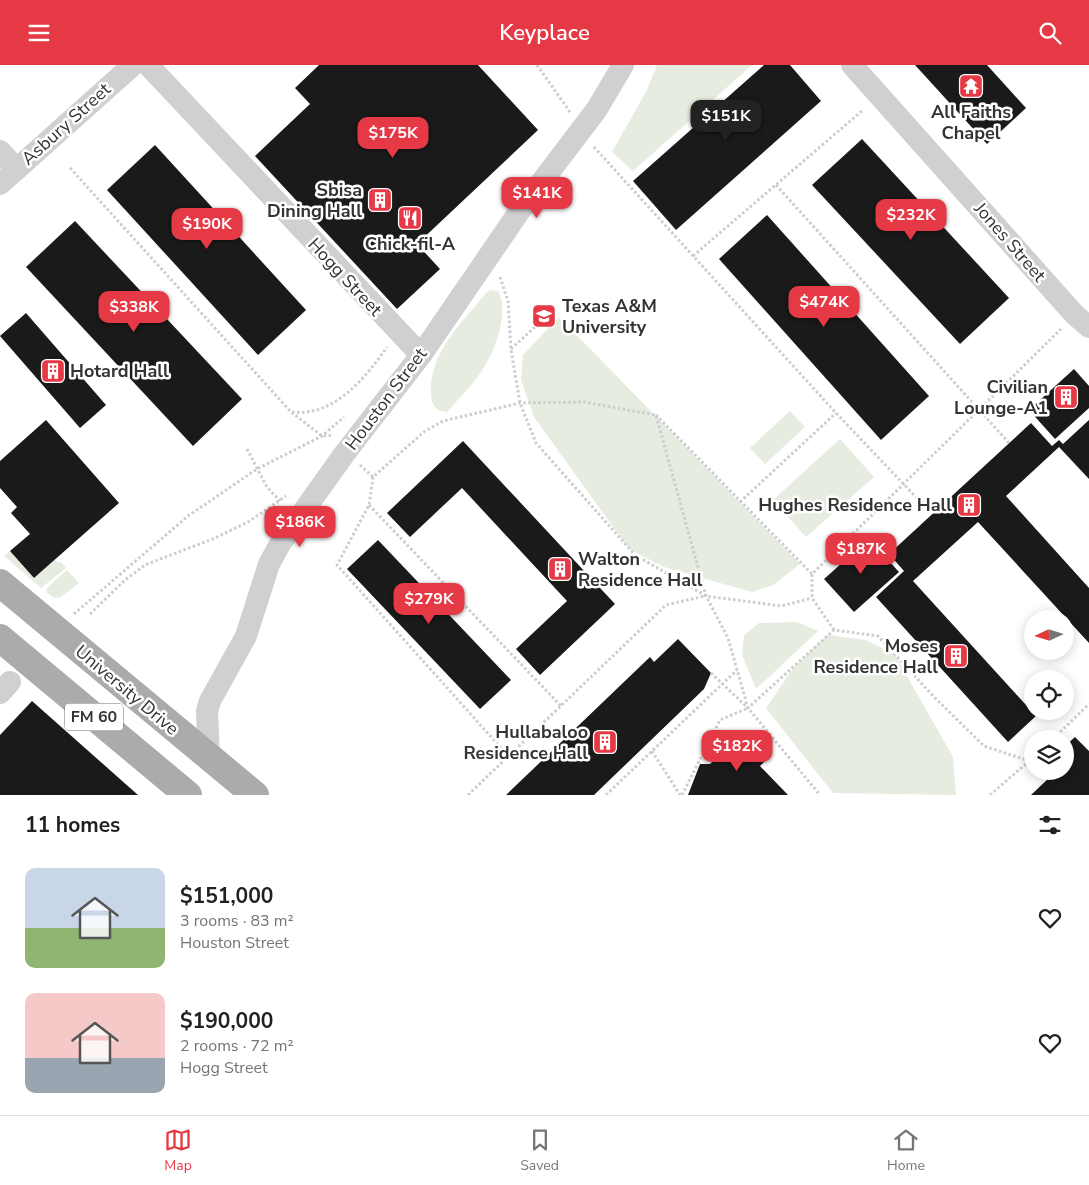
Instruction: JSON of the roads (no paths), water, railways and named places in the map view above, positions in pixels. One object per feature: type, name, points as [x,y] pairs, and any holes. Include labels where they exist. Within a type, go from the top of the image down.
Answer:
[{"type":"main road","name":"University Drive","points":[[0,583],[255,795]]},
{"type":"main road","name":"FM 60","points":[[0,638],[188,795]]},
{"type":"street","name":"Asbury Street","points":[[0,184],[133,65]]},
{"type":"street","name":"Hogg Street","points":[[148,65],[420,355]]},
{"type":"street","name":"Houston Street","points":[[208,757],[207,711],[210,701],[246,636],[269,564],[295,521],[420,355],[516,216],[597,109],[622,65]]},
{"type":"street","name":"Jones Street","points":[[852,65],[1082,321]]},
{"type":"street","points":[[0,151],[17,169]]},
{"type":"place","name":"All Faiths Chapel","points":[[971,86]]},
{"type":"place","name":"Sbisa Dining Hall","points":[[380,200]]},
{"type":"place","name":"Chick-fil-A","points":[[410,218]]},
{"type":"place","name":"Texas A&M University","points":[[544,316]]},
{"type":"place","name":"Hotard Hall","points":[[53,371]]},
{"type":"place","name":"Civilian Lounge-A1","points":[[1066,397]]},
{"type":"place","name":"Hughes Residence Hall","points":[[969,505]]},
{"type":"place","name":"Walton Residence Hall","points":[[560,569]]},
{"type":"place","name":"Moses Residence Hall","points":[[956,656]]},
{"type":"place","name":"Hullabaloo Residence Hall","points":[[605,742]]}]
